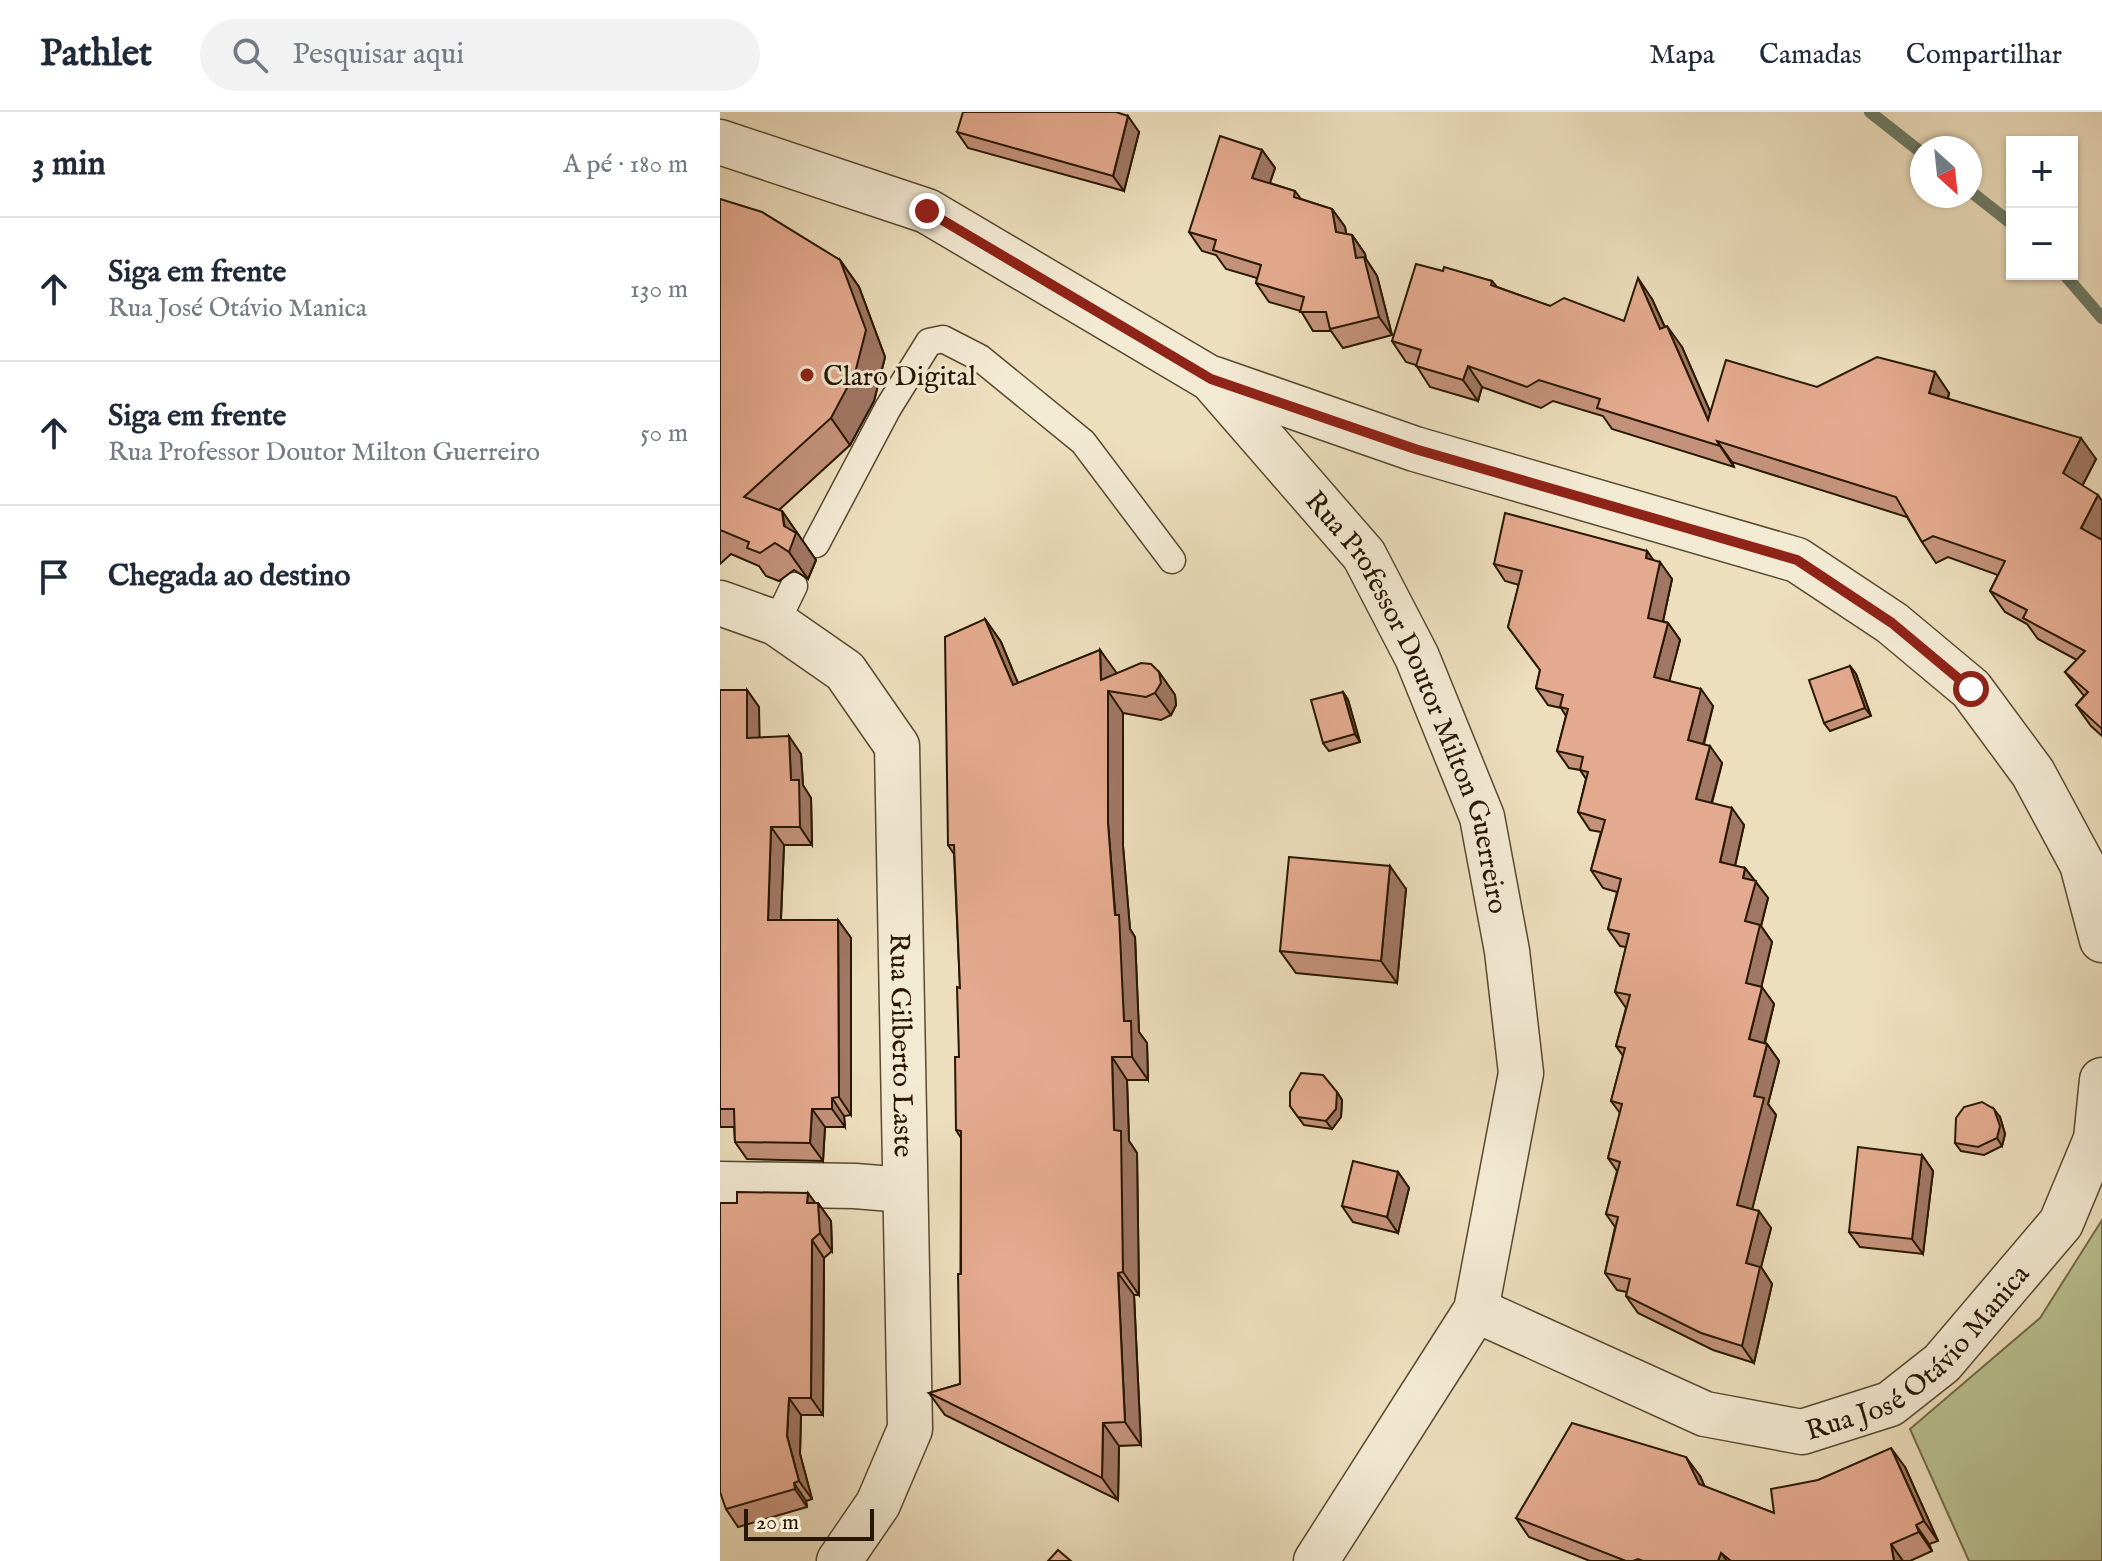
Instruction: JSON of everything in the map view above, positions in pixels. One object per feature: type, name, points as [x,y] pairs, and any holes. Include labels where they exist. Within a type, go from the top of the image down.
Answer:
[{"type":"street","name":"Rua Professor Doutor Milton Guerreiro","points":[[720,142],[927,211],[1211,379],[1364,555],[1417,657],[1482,817],[1507,951],[1521,1073],[1476,1310],[1316,1561]]},
{"type":"street","points":[[1211,379],[1415,449],[1797,560],[1892,623],[1971,689],[2033,773],[2075,851],[2102,940]]},
{"type":"street","name":"Rua Gilberto Laste","points":[[720,603],[785,605],[845,671],[897,746],[910,1429],[878,1504],[839,1561]]},
{"type":"street","name":"Rua José Otávio Manica","points":[[1476,1310],[1705,1414],[1802,1432],[1890,1404],[1942,1363],[2061,1223],[2096,1139],[2102,1080]]},
{"type":"street","points":[[720,1184],[855,1186],[904,1190]]},
{"type":"lane","points":[[816,544],[888,408],[929,342],[943,339],[980,358],[1083,442],[1172,560]]},
{"type":"green space","points":[[2102,1220],[2102,1561],[1969,1561],[1910,1429],[2040,1318]]},
{"type":"building","points":[[963,112],[1116,112],[1128,116],[1113,176],[957,132]]},
{"type":"building","points":[[1220,136],[1262,150],[1252,178],[1295,191],[1294,197],[1332,209],[1336,232],[1352,235],[1356,258],[1364,257],[1379,317],[1330,329],[1326,312],[1300,312],[1304,297],[1256,283],[1261,265],[1213,250],[1216,240],[1189,232]]},
{"type":"building","name":"Claro Digital","points":[[720,199],[762,212],[840,260],[866,330],[855,373],[831,418],[744,497],[782,511],[784,526],[796,533],[789,552],[775,543],[760,553],[747,548],[749,542],[720,530]]},
{"type":"building","points":[[1416,264],[1443,271],[1444,267],[1492,281],[1491,285],[1550,306],[1564,298],[1624,321],[1638,278],[1660,329],[1667,326],[1708,420],[1726,360],[1817,387],[1877,357],[1935,372],[1929,393],[2081,438],[2063,473],[2098,495],[2081,528],[2102,540],[2102,729],[2076,705],[2088,692],[2065,672],[2085,651],[2023,618],[2027,610],[1990,591],[2005,561],[1933,536],[1922,542],[1896,497],[1717,441],[1720,446],[1597,408],[1600,399],[1539,380],[1527,387],[1468,366],[1463,380],[1416,366],[1421,350],[1392,341]]},
{"type":"building","points":[[1505,513],[1647,551],[1646,558],[1660,562],[1648,618],[1668,623],[1654,677],[1701,689],[1688,740],[1710,746],[1696,799],[1732,808],[1720,862],[1745,868],[1743,878],[1756,881],[1745,921],[1760,925],[1746,983],[1762,987],[1749,1039],[1767,1044],[1754,1096],[1764,1098],[1737,1205],[1759,1211],[1746,1263],[1760,1267],[1742,1346],[1701,1333],[1626,1296],[1630,1279],[1605,1273],[1618,1217],[1606,1214],[1620,1162],[1608,1158],[1622,1104],[1611,1101],[1625,1048],[1616,1046],[1630,995],[1615,992],[1629,934],[1608,929],[1621,879],[1591,870],[1605,820],[1578,812],[1588,772],[1580,770],[1583,757],[1557,751],[1568,709],[1560,707],[1563,695],[1536,688],[1540,670],[1508,627],[1522,571],[1494,564]]},
{"type":"building","points":[[985,619],[1013,685],[1100,650],[1101,680],[1141,663],[1151,664],[1159,672],[1161,683],[1155,693],[1146,697],[1108,691],[1108,823],[1115,915],[1119,915],[1124,1021],[1131,1021],[1132,1057],[1112,1057],[1114,1130],[1121,1131],[1123,1272],[1118,1273],[1125,1422],[1103,1423],[1102,1478],[929,1393],[960,1384],[958,1274],[961,1274],[961,1131],[956,1130],[955,1057],[959,1057],[957,987],[960,988],[954,845],[948,845],[945,637]]},
{"type":"building","points":[[1850,666],[1865,708],[1824,723],[1809,680]]},
{"type":"building","points":[[720,690],[747,690],[747,738],[789,736],[791,780],[799,780],[800,827],[771,827],[768,920],[838,920],[839,1097],[832,1098],[832,1109],[812,1109],[810,1143],[735,1142],[734,1109],[720,1109]]},
{"type":"building","points":[[1343,692],[1355,734],[1323,743],[1311,700]]},
{"type":"building","points":[[1289,857],[1390,866],[1381,961],[1280,951]]},
{"type":"building","points":[[1301,1073],[1323,1075],[1337,1092],[1336,1109],[1326,1121],[1298,1117],[1290,1106],[1290,1092]]},
{"type":"building","points":[[1982,1102],[1994,1109],[2000,1126],[1997,1138],[1978,1147],[1955,1143],[1956,1118],[1964,1107]]},
{"type":"building","points":[[1858,1147],[1922,1155],[1912,1239],[1849,1232]]},
{"type":"building","points":[[1353,1161],[1398,1172],[1387,1217],[1342,1206]]},
{"type":"building","points":[[737,1192],[808,1193],[807,1203],[818,1203],[820,1233],[812,1240],[811,1398],[789,1398],[787,1436],[799,1481],[794,1483],[795,1489],[726,1509],[720,1492],[720,1203],[737,1203]]},
{"type":"building","points":[[1572,1423],[1686,1457],[1699,1484],[1774,1513],[1771,1489],[1818,1480],[1891,1448],[1924,1521],[1916,1525],[1919,1532],[1891,1544],[1894,1561],[1731,1561],[1721,1553],[1718,1561],[1626,1561],[1516,1518]]},
{"type":"building","points":[[1058,1550],[1071,1561],[1048,1561]]},
{"type":"waterway","points":[[1870,112],[1910,144]]},
{"type":"waterway","points":[[1982,200],[2006,219]]},
{"type":"waterway","points":[[2069,280],[2102,318]]},
{"type":"place","name":"Claro Digital","points":[[807,375]]},
{"type":"route","points":[[927,211],[1211,379],[1415,449],[1797,560],[1892,623],[1971,689]]}]
